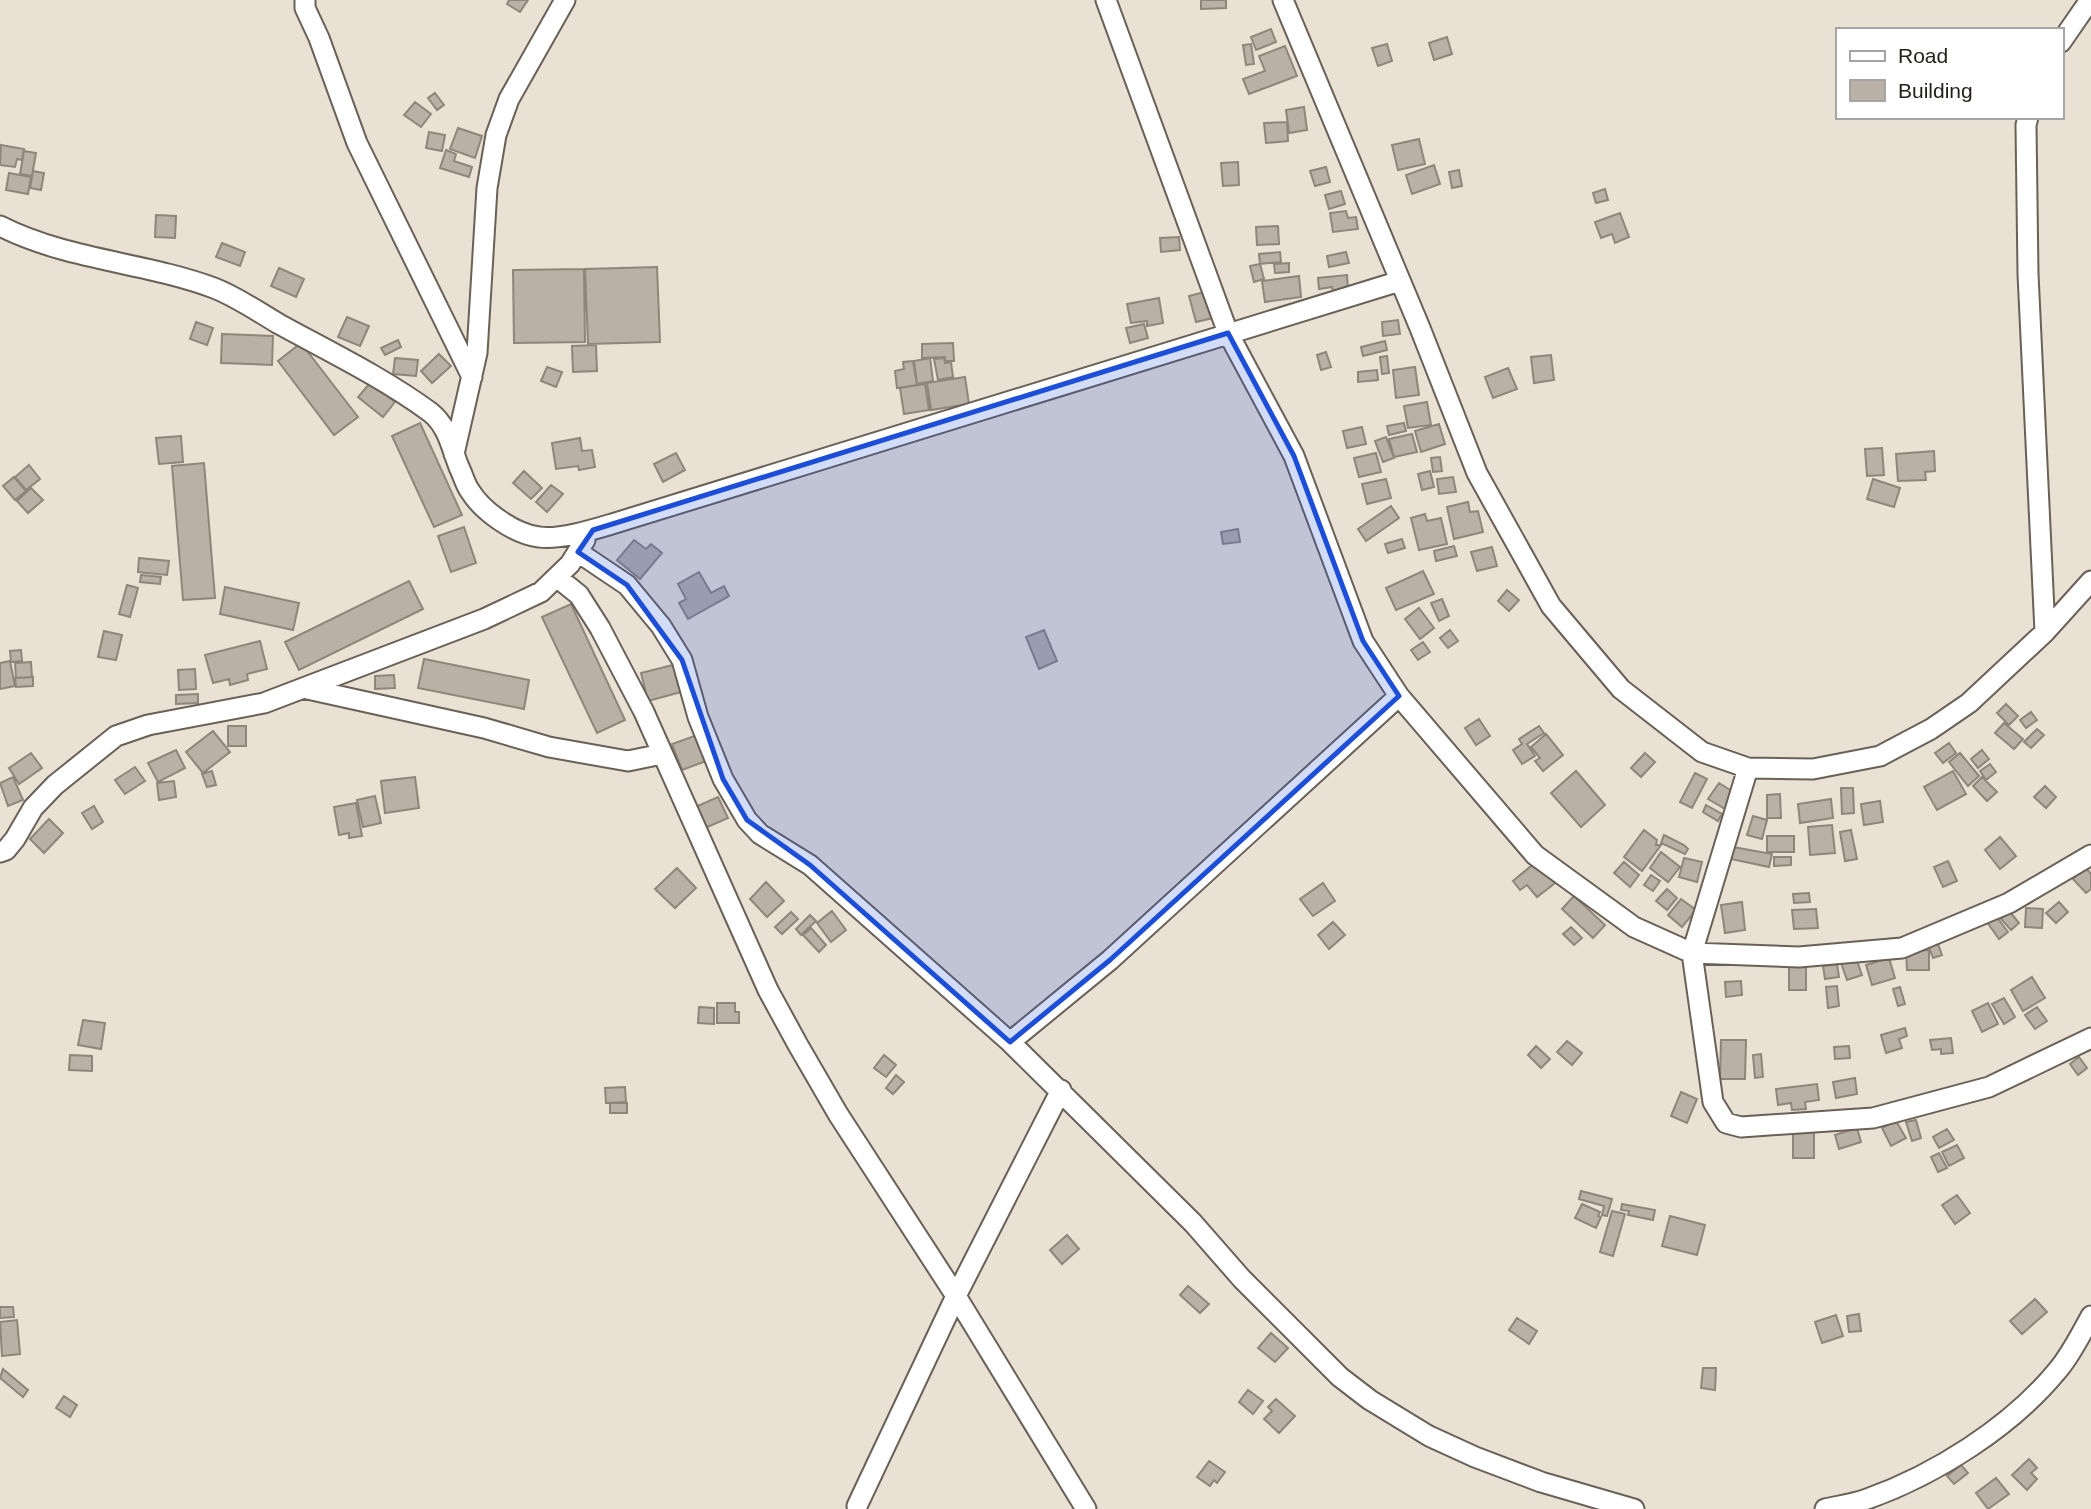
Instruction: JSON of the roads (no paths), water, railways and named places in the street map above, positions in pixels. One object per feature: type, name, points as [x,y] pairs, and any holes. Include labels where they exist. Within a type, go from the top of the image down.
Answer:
[{"type":"street","points":[[305,0],[305,8],[319,38],[357,143],[472,377]]},
{"type":"street","points":[[454,454],[477,353],[487,188],[496,135],[509,99],[565,0]]},
{"type":"street","points":[[1106,0],[1228,333],[1294,456],[1363,641],[1399,696],[1535,855],[1634,927],[1692,953],[1799,957],[1902,948],[2009,903],[2091,855]]},
{"type":"street","points":[[1283,0],[1478,473],[1550,606],[1621,689],[1660,722],[1702,752],[1748,768],[1813,769],[1880,756],[1931,729],[1969,703],[2045,632],[2091,581]]},
{"type":"street","points":[[2063,39],[2090,0]]},
{"type":"street","points":[[2028,119],[2028,274],[2045,632]]},
{"type":"street","points":[[0,226],[50,247],[214,288],[249,304],[276,322],[368,371],[431,414],[443,426],[469,491],[475,497],[501,520],[525,534],[542,538],[593,530],[1400,281]]},
{"type":"street","points":[[0,852],[6,850],[33,808],[55,785],[116,736],[148,725],[264,702],[485,619],[541,592],[558,578],[593,530]]},
{"type":"street","points":[[578,552],[627,585],[661,626],[682,660],[698,717],[723,779],[747,820],[760,834],[810,864],[1010,1042],[1193,1223],[1242,1279],[1340,1377],[1370,1400],[1429,1436],[1475,1457],[1541,1482],[1634,1509]]},
{"type":"street","points":[[558,578],[579,595],[600,628],[644,712],[768,990],[798,1045],[838,1114],[956,1296],[1086,1509]]},
{"type":"street","points":[[303,688],[484,728],[549,747],[628,761],[662,754]]},
{"type":"street","points":[[1010,1042],[1110,960],[1399,696]]},
{"type":"street","points":[[1748,768],[1692,953],[1713,1102],[1726,1123],[1741,1127],[1872,1118],[1989,1087],[2091,1038]]},
{"type":"street","points":[[857,1506],[956,1296],[1061,1090]]},
{"type":"street","points":[[1825,1509],[1878,1494],[1916,1478],[1964,1451],[2034,1397],[2059,1369],[2091,1318]]}]
